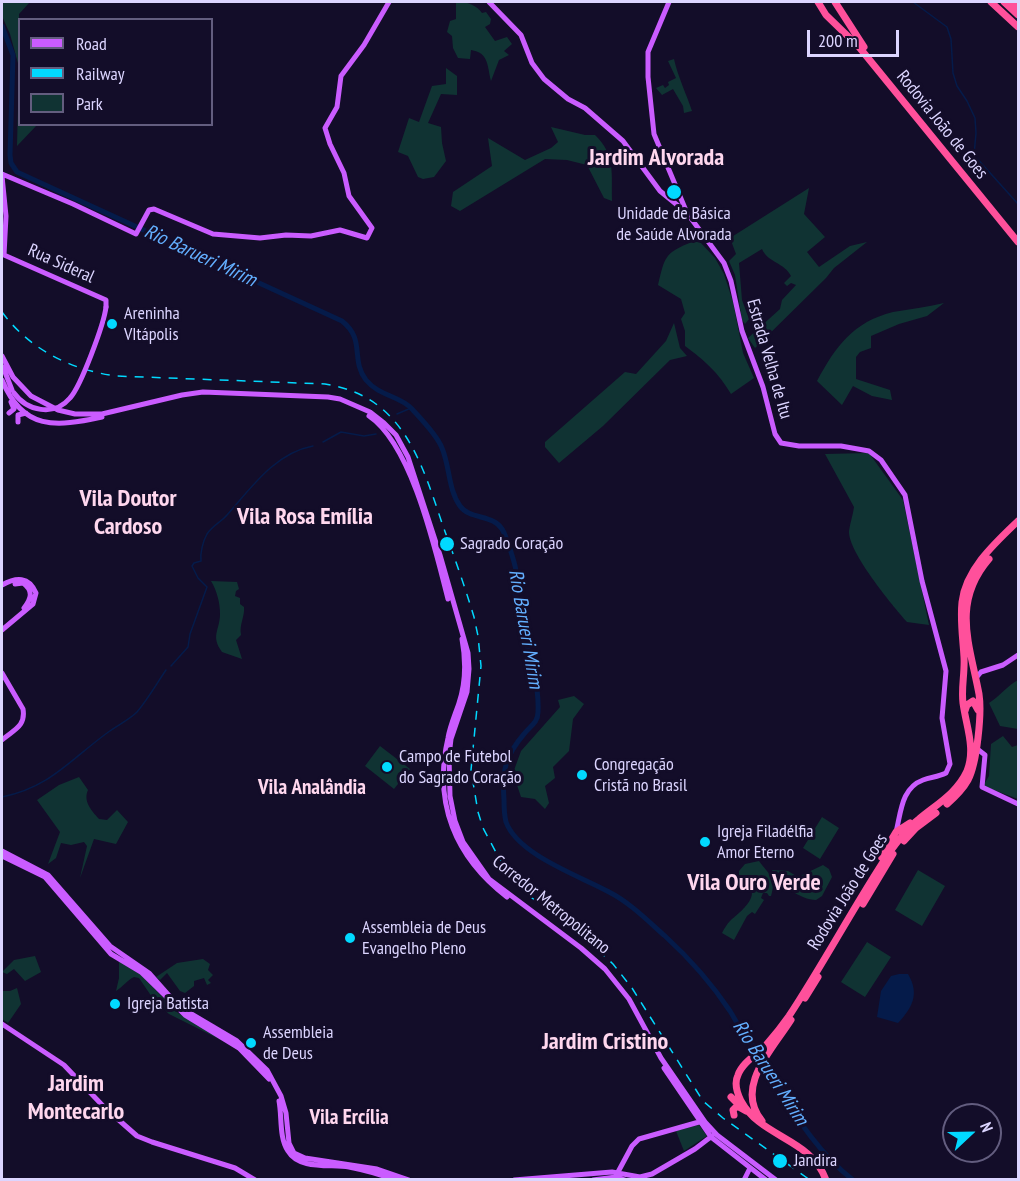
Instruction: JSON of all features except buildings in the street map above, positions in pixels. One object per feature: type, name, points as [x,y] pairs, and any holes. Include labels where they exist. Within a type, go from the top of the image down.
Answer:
[{"type":"highway","points":[[818,2],[827,8],[833,2]]},
{"type":"highway","name":"Rodovia João de Goes","points":[[818,2],[830,13],[836,25],[847,33],[859,47],[1018,242]]},
{"type":"highway","name":"Rodovia João de Goes","points":[[833,2],[867,51],[1018,236]]},
{"type":"highway","points":[[991,2],[1018,27]]},
{"type":"highway","points":[[1004,2],[1018,15]]},
{"type":"highway","points":[[1013,2],[1018,8]]},
{"type":"highway","points":[[830,13],[844,15]]},
{"type":"highway","name":"Rodovia João de Goes","points":[[741,1070],[788,1018],[870,880],[899,840],[920,818],[945,800],[966,773],[971,743],[962,691],[962,604],[966,586],[977,565],[1018,521]]},
{"type":"highway","name":"Rodovia João de Goes","points":[[753,1078],[815,990],[818,978],[901,843],[916,828],[945,806],[963,788],[971,774],[980,701],[970,657],[966,619],[969,595],[983,565],[1018,526]]},
{"type":"highway","points":[[963,681],[965,691],[969,695],[975,692],[976,683]]},
{"type":"highway","points":[[965,714],[969,703],[974,701],[979,721]]},
{"type":"highway","points":[[870,880],[896,832],[920,818]]},
{"type":"highway","points":[[765,1045],[770,1053]]},
{"type":"highway","points":[[741,1070],[739,1081],[742,1086],[747,1085],[753,1078]]},
{"type":"highway","points":[[741,1070],[736,1088],[741,1101],[751,1115]]},
{"type":"highway","points":[[753,1078],[751,1097],[754,1109],[762,1120],[778,1133]]},
{"type":"highway","points":[[731,1097],[762,1125],[808,1152],[816,1160],[826,1179]]},
{"type":"highway","points":[[734,1115],[734,1108],[740,1106]]},
{"type":"main road","points":[[2,175],[138,229],[149,210],[154,209],[213,234],[260,238],[286,235],[311,236],[340,230],[364,238],[369,236],[372,228],[349,196],[344,173],[325,128],[338,105],[341,76],[364,45],[389,2]]},
{"type":"main road","name":"Estrada Velha de Itu","points":[[489,2],[521,35],[532,63],[544,79],[568,99],[585,108],[624,141],[660,191],[687,213],[724,263],[729,273],[742,331],[763,387],[772,425],[779,440],[785,445],[841,446],[869,451],[880,460],[905,495],[929,611],[946,671],[942,718],[950,764],[946,773],[914,784],[900,806],[899,816]]},
{"type":"main road","points":[[669,2],[651,42],[647,60],[654,134],[687,213]]},
{"type":"main road","name":"Rua Sideral","points":[[2,175],[6,216],[4,255],[106,303],[103,322],[76,390],[66,403],[52,409],[41,410],[24,405],[12,394]]},
{"type":"main road","name":"Corredor Metropolitano","points":[[2,356],[13,377],[22,388],[42,403],[58,410],[82,415],[102,414],[182,394],[203,392],[334,398],[361,407],[378,417],[396,435],[407,456],[430,522],[466,640],[469,669],[467,692],[451,739],[447,789],[463,842],[484,873],[527,909],[589,954],[612,977],[638,1012],[662,1058],[714,1136]]},
{"type":"main road","points":[[2,362],[12,394],[14,409],[9,413]]},
{"type":"main road","points":[[2,373],[12,394]]},
{"type":"main road","points":[[2,380],[26,413],[45,422],[70,424],[180,398],[235,394],[340,402],[371,416],[383,426],[400,450],[422,509],[461,636],[465,669],[460,701],[445,754],[447,810],[458,841],[490,884],[612,977]]},
{"type":"main road","points":[[45,422],[62,421],[58,410]]},
{"type":"main road","points":[[18,422],[18,415],[26,413]]},
{"type":"main road","points":[[392,437],[407,456]]},
{"type":"main road","points":[[2,586],[23,584],[28,587],[34,598],[19,616],[2,630]]},
{"type":"main road","points":[[445,588],[451,593]]},
{"type":"main road","points":[[976,683],[978,673],[1003,665],[1018,655]]},
{"type":"main road","points":[[970,657],[977,667],[990,669]]},
{"type":"main road","points":[[2,673],[23,709],[24,715],[20,726],[2,740]]},
{"type":"main road","points":[[976,748],[985,755],[982,787],[1018,804]]},
{"type":"main road","points":[[899,816],[904,823],[912,822]]},
{"type":"main road","points":[[896,832],[899,816]]},
{"type":"main road","points":[[2,851],[48,875],[110,946],[149,973],[172,999],[188,1012],[237,1041],[267,1070],[281,1096],[286,1113],[289,1143],[298,1156],[377,1169],[409,1179]]},
{"type":"main road","points":[[2,856],[45,877],[116,958],[141,972],[185,1015],[239,1048],[258,1066],[270,1080],[276,1093],[285,1144],[288,1152],[294,1158],[310,1164],[348,1167],[394,1179]]},
{"type":"main road","points":[[595,964],[633,1010],[652,1049],[699,1122],[750,1168],[766,1179]]},
{"type":"main road","points":[[2,1024],[64,1065],[104,1107],[137,1136],[152,1143],[236,1168],[255,1179]]},
{"type":"main road","points":[[616,1176],[623,1158],[635,1142],[699,1122]]},
{"type":"main road","points":[[714,1136],[776,1179]]},
{"type":"main road","points":[[645,1179],[714,1136]]},
{"type":"main road","points":[[745,1178],[750,1168],[748,1159]]},
{"type":"main road","points":[[745,1178],[755,1172]]},
{"type":"main road","points":[[514,1179],[616,1176],[636,1178],[652,1174]]},
{"type":"main road","points":[[593,1179],[616,1176],[626,1179]]},
{"type":"green space","points":[[2,2],[30,2],[18,18],[18,63],[10,34],[2,16]]},
{"type":"green space","points":[[456,2],[467,3],[482,13],[486,12],[491,19],[490,24],[485,27],[495,41],[507,37],[512,44],[504,51],[509,55],[499,60],[491,81],[486,61],[481,54],[471,50],[470,59],[458,58],[453,48],[452,36],[447,32],[450,21],[456,19]]},
{"type":"green space","points":[[674,59],[692,111],[684,113],[683,106],[673,89],[662,95],[656,88],[663,85],[665,88],[669,85],[668,82],[676,78],[668,61]]},
{"type":"green space","points":[[446,68],[457,76],[457,95],[441,94],[428,123],[441,127],[446,161],[434,177],[423,179],[418,177],[408,156],[398,152],[409,118],[419,122],[432,86],[446,84]]},
{"type":"green space","points":[[18,106],[18,126],[36,126],[17,146]]},
{"type":"green space","points":[[551,127],[595,135],[602,143],[611,166],[612,201],[604,198],[587,165],[567,160],[545,159],[460,211],[451,206],[453,192],[492,166],[488,138],[525,160],[551,148],[558,142]]},
{"type":"green space","points":[[809,188],[804,214],[825,237],[807,252],[819,267],[850,246],[867,242],[834,268],[755,348],[748,338],[780,309],[782,300],[796,285],[791,283],[787,286],[784,283],[791,276],[762,249],[739,263],[742,300],[749,319],[745,324],[742,320],[735,275],[729,261],[736,254],[730,238]]},
{"type":"green space","points":[[692,242],[700,242],[715,258],[724,274],[733,302],[743,353],[754,378],[731,394],[711,367],[685,346],[685,331],[681,319],[685,313],[681,299],[658,285],[667,257],[676,249]]},
{"type":"green space","points":[[944,303],[927,316],[899,324],[871,336],[871,348],[860,352],[856,357],[856,379],[890,390],[892,400],[872,396],[853,386],[842,405],[817,381],[839,346],[856,329],[867,322],[893,312]]},
{"type":"green space","points":[[674,323],[680,348],[687,356],[670,360],[603,426],[559,463],[545,447],[545,442],[625,372],[636,374],[666,341]]},
{"type":"green space","points":[[869,453],[903,500],[929,625],[907,622],[863,565],[851,540],[849,531],[854,507],[825,454]]},
{"type":"green space","points":[[211,581],[237,582],[239,589],[235,596],[240,598],[240,604],[244,607],[241,635],[236,640],[242,659],[222,652],[218,646],[216,637],[220,614]]},
{"type":"green space","points":[[1018,680],[1018,729],[1000,726],[989,703]]},
{"type":"green space","points":[[574,696],[584,704],[573,719],[569,751],[553,767],[555,778],[545,786],[549,803],[545,809],[535,799],[521,797],[513,773],[521,751],[560,707],[558,700]]},
{"type":"green space","points":[[1003,736],[1012,747],[1018,745],[1018,799],[983,786],[989,776],[991,744]]},
{"type":"green space","name":"Campo de Futebol do Sagrado Coração","points":[[380,746],[410,769],[394,789],[365,766]]},
{"type":"green space","points":[[79,777],[88,790],[86,798],[89,805],[99,819],[107,820],[117,810],[128,822],[116,844],[94,839],[80,878],[87,846],[84,842],[71,845],[61,843],[56,858],[48,864],[60,832],[37,800],[59,785]]},
{"type":"green space","points":[[822,817],[839,828],[820,859],[803,848]]},
{"type":"green space","points":[[759,861],[769,873],[773,890],[771,896],[763,893],[761,898],[764,900],[755,914],[752,912],[747,916],[734,940],[722,933],[729,922],[746,906],[752,895],[747,884],[739,880],[739,871],[745,864]]},
{"type":"green space","points":[[823,865],[829,869],[832,877],[822,896],[816,900],[791,890],[779,881],[772,870],[788,871],[798,877]]},
{"type":"green space","points":[[918,870],[945,886],[922,926],[895,910]]},
{"type":"green space","points":[[867,942],[891,957],[865,997],[841,982]]},
{"type":"green space","points":[[35,956],[41,972],[25,981],[14,969],[7,974],[2,972],[14,960]]},
{"type":"green space","points":[[203,959],[210,964],[208,970],[213,975],[208,980],[211,983],[207,985],[204,978],[194,981],[194,986],[185,993],[180,991],[167,973],[160,980],[156,977],[177,963]]},
{"type":"green space","points":[[119,961],[139,973],[178,1013],[235,1047],[169,1014],[154,1000],[139,978],[132,978],[116,991]]},
{"type":"green space","points":[[17,988],[21,1004],[8,1023],[2,1019],[2,991]]},
{"type":"green space","points":[[699,1125],[707,1136],[684,1151],[676,1131]]},
{"type":"water","points":[[908,974],[912,981],[914,994],[907,1012],[898,1023],[877,1017],[881,991],[891,976]]},
{"type":"waterway","points":[[913,2],[947,27],[951,39],[953,73],[957,86],[975,118],[974,155],[1018,204]]},
{"type":"waterway","name":"Rio Barueri Mirim","points":[[2,26],[13,55],[10,155],[11,163],[17,172],[342,321],[354,335],[359,365],[366,380],[377,390],[407,404],[433,433],[442,448],[453,492],[460,506],[470,513],[498,524],[506,537],[516,571],[517,607],[536,682],[538,716],[518,742],[506,764],[504,772],[506,822],[523,845],[567,872],[624,901],[683,953],[716,991],[744,1035],[763,1057],[801,1123],[831,1160],[853,1180]]},
{"type":"waterway","points":[[397,414],[411,408]]},
{"type":"waterway","points":[[323,442],[341,432],[364,436],[376,434]]},
{"type":"waterway","points":[[171,666],[188,647],[190,634],[207,587],[198,578],[192,566],[201,561],[202,547],[207,534],[275,464],[299,450],[313,446]]},
{"type":"waterway","points":[[2,797],[18,793],[46,780],[134,715],[166,670]]},
{"type":"railway","points":[[2,312],[25,337],[38,347],[52,356],[83,369],[116,376],[325,384],[352,391],[373,402],[391,417],[417,456],[474,617],[481,666],[471,770],[483,828],[499,858],[532,898],[580,933],[613,964],[632,988],[703,1101],[810,1180]]},
{"type":"place","name":"Unidade de Básica de Saúde Alvorada","points":[[674,192]]},
{"type":"place","name":"Areninha VItápolis","points":[[112,324]]},
{"type":"place","name":"Sagrado Coração","points":[[447,544]]},
{"type":"place","name":"Campo de Futebol do Sagrado Coração","points":[[387,767]]},
{"type":"place","name":"Congregação Cristã no Brasil","points":[[582,775]]},
{"type":"place","name":"Igreja Filadélfia Amor Eterno","points":[[705,842]]},
{"type":"place","name":"Assembleia de Deus Evangelho Pleno","points":[[350,938]]},
{"type":"place","name":"Igreja Batista","points":[[115,1004]]},
{"type":"place","name":"Assembleia de Deus","points":[[251,1043]]},
{"type":"place","name":"Jandira","points":[[780,1161]]},
{"type":"district","name":"Jardim Alvorada","points":[[656,158]]},
{"type":"district","name":"Vila Doutor Cardoso","points":[[128,513]]},
{"type":"district","name":"Vila Rosa Emília","points":[[305,517]]},
{"type":"district","name":"Vila Analândia","points":[[312,788]]},
{"type":"district","name":"Vila Ouro Verde","points":[[754,883]]},
{"type":"district","name":"Jardim Cristino","points":[[605,1042]]},
{"type":"district","name":"Jardim Montecarlo","points":[[76,1098]]},
{"type":"district","name":"Vila Ercília","points":[[349,1118]]}]
